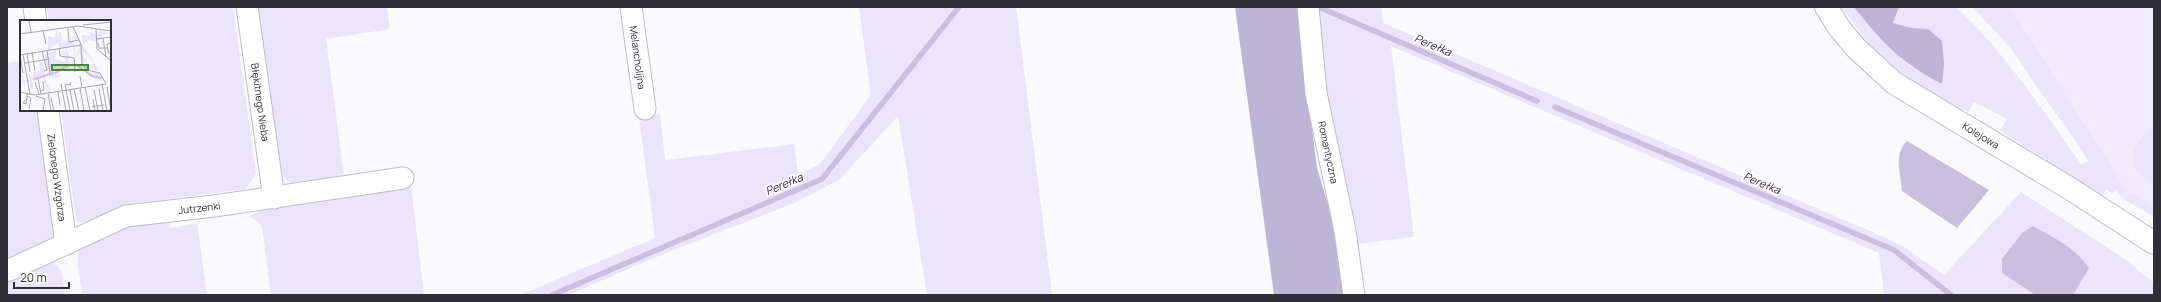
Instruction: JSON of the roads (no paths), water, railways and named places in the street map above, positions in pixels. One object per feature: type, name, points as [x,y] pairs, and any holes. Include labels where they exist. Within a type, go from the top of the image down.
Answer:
[{"type":"street","points":[[34,7],[36,20]]},
{"type":"street","name":"Błękitnego Nieba","points":[[247,7],[274,198]]},
{"type":"street","name":"Melancholijna","points":[[631,7],[645,108]]},
{"type":"street","name":"Kolejowa","points":[[1826,7],[1840,29],[1857,49],[1894,83],[2056,180],[2154,243]]},
{"type":"street","name":"Romantyczna","points":[[1308,8],[1316,93],[1345,231],[1354,295]]},
{"type":"street","name":"Zielonego Wzgórza","points":[[48,111],[66,244]]},
{"type":"street","name":"Jutrzenki","points":[[7,271],[38,255],[66,244],[126,216],[274,198],[403,178]]},
{"type":"waterway","name":"Perełka","points":[[552,295],[822,179],[959,7]]},
{"type":"waterway","name":"Perełka","points":[[1321,8],[1537,101]]},
{"type":"waterway","name":"Perełka","points":[[1555,107],[1894,250],[1951,295]]}]
